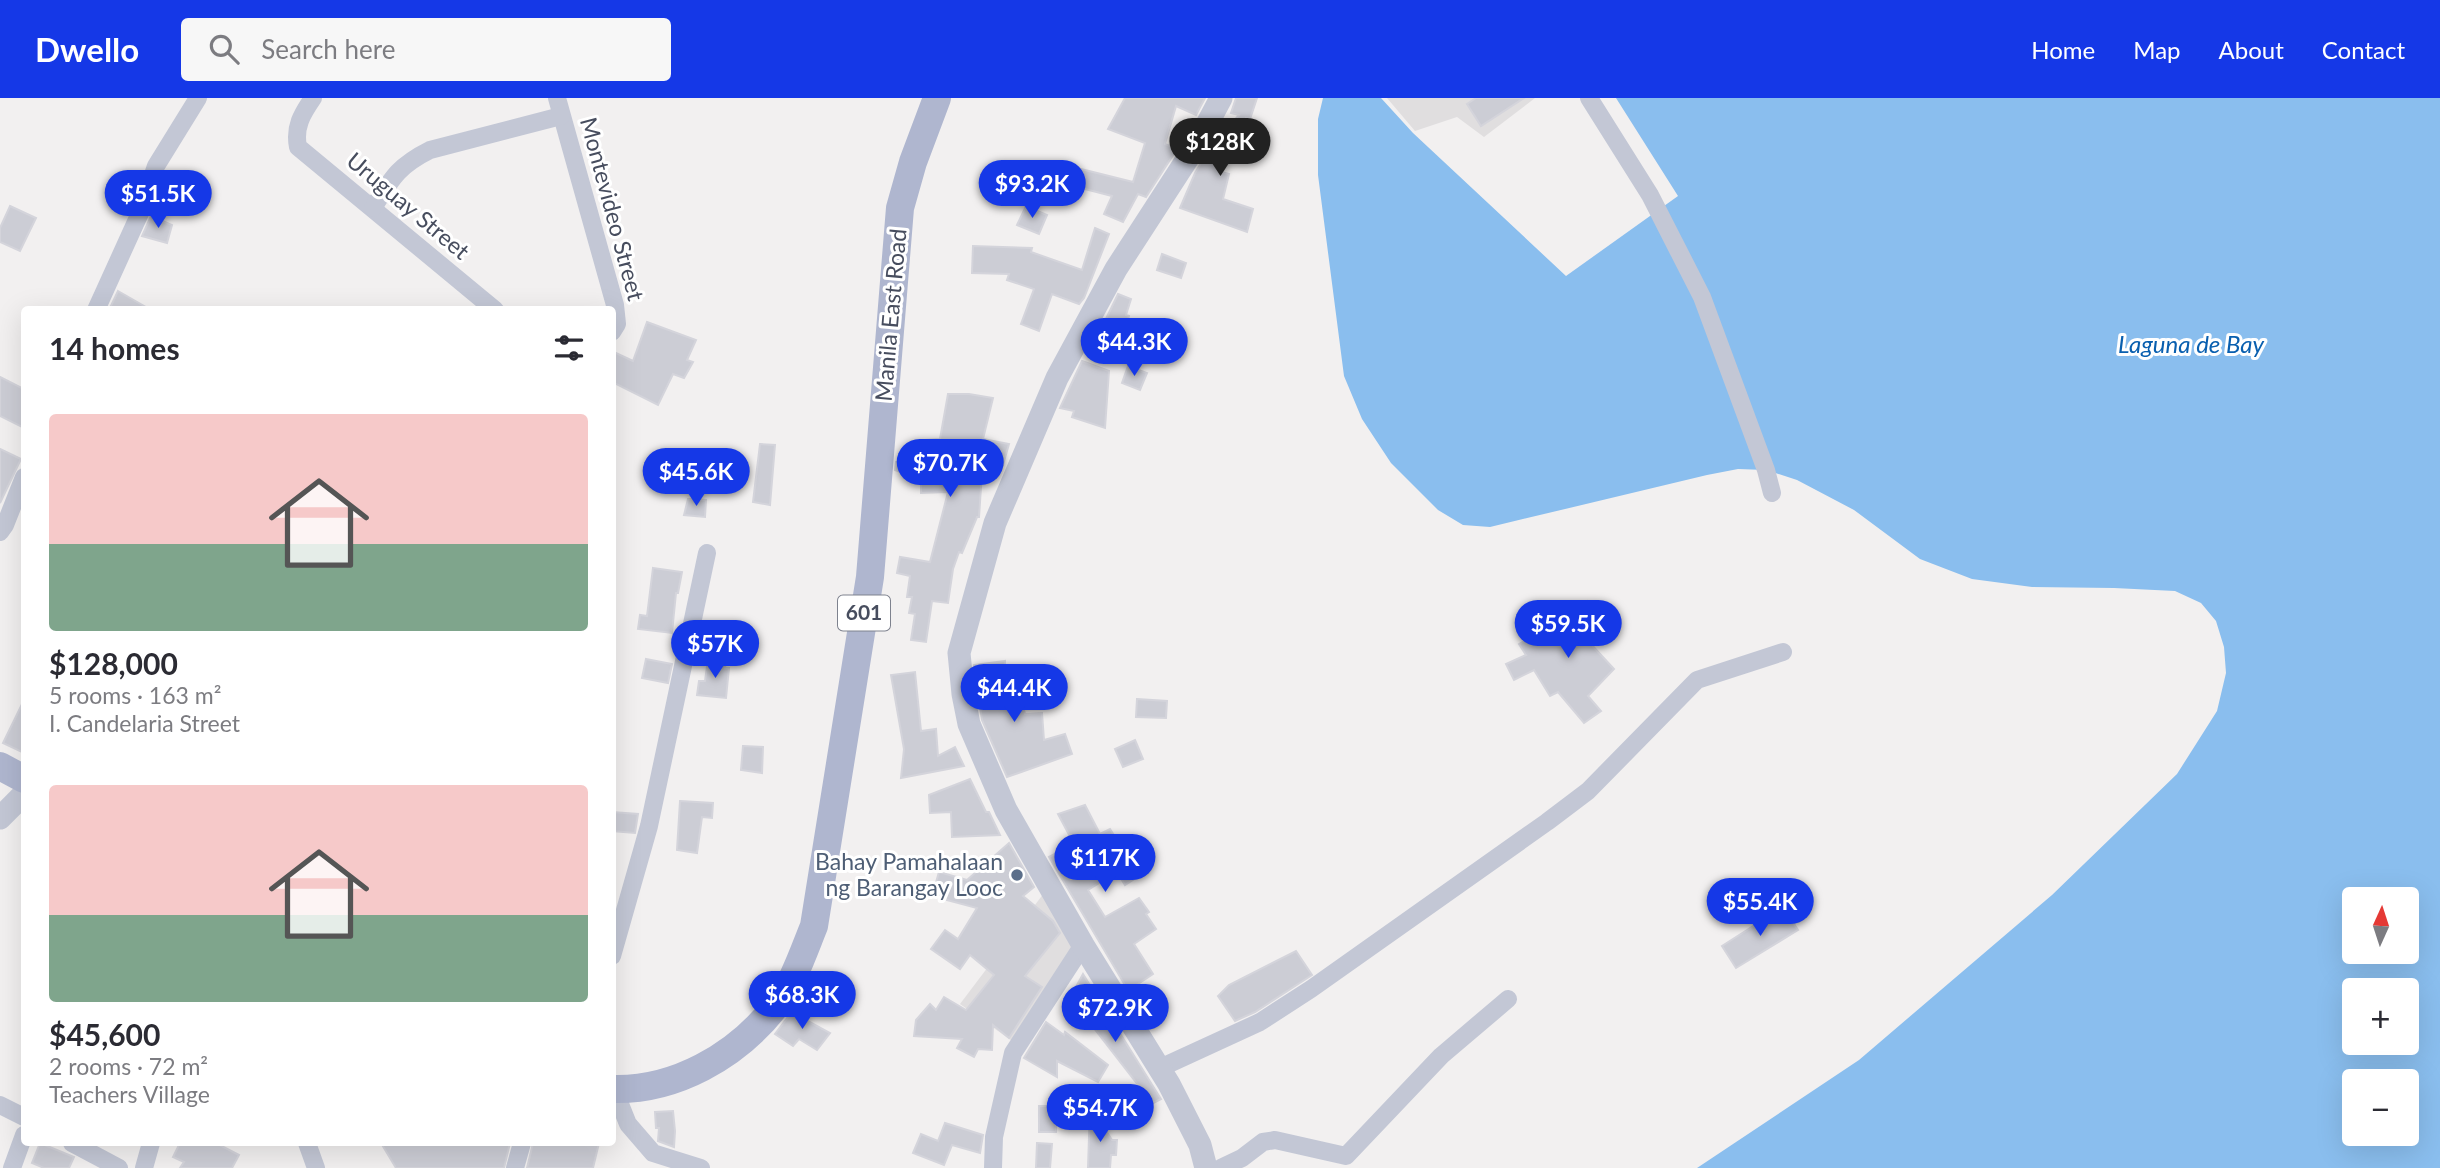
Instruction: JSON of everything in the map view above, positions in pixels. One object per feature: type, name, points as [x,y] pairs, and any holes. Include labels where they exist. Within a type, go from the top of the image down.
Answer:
[{"type":"main road","name":"Manila East Road","points":[[616,1089],[632,1090],[685,1077],[737,1046],[775,1007],[795,971],[814,926],[870,577],[900,208],[913,162],[937,98]]},
{"type":"main road","points":[[0,766],[21,777]]},
{"type":"street","points":[[98,306],[140,213],[156,166],[198,98]]},
{"type":"street","name":"Uruguay Street","points":[[313,98],[298,123],[298,147],[490,306]]},
{"type":"street","points":[[1206,1168],[1200,1145],[1160,1068],[1083,944],[1006,810],[969,724],[959,653],[995,523],[1057,378],[1116,269],[1195,147],[1221,98]]},
{"type":"street","points":[[1589,98],[1650,195],[1702,297],[1772,493]]},
{"type":"street","points":[[373,208],[395,173],[411,159],[430,150],[559,107]]},
{"type":"street","name":"Montevideo Street","points":[[559,107],[615,306]]},
{"type":"street","points":[[0,532],[21,485]]},
{"type":"street","points":[[616,942],[649,826],[707,554]]},
{"type":"street","points":[[1160,1068],[1260,1022],[1547,822],[1588,791],[1697,680],[1783,652]]},
{"type":"street","points":[[0,818],[21,797]]},
{"type":"street","points":[[993,1168],[994,1137],[1013,1053],[1083,944]]},
{"type":"street","points":[[1221,1168],[1263,1142],[1275,1140],[1346,1156],[1441,1056],[1508,999]]},
{"type":"street","points":[[616,1096],[628,1124],[653,1153],[702,1168]]},
{"type":"street","points":[[0,1105],[21,1110]]},
{"type":"street","points":[[12,1168],[21,1143]]},
{"type":"street","points":[[78,1146],[119,1168]]},
{"type":"street","points":[[144,1168],[150,1146]]},
{"type":"street","points":[[308,1146],[316,1168]]},
{"type":"street","points":[[514,1168],[521,1146]]},
{"type":"shaded area","points":[[1387,98],[1535,98],[1484,137],[1457,117],[1415,131]]},
{"type":"shaded area","points":[[1047,889],[1076,950],[1015,1043],[960,1004]]},
{"type":"water","name":"Laguna de Bay","points":[[1323,98],[1381,98],[1413,133],[1566,276],[1678,196],[1616,98],[2440,98],[2440,1168],[1697,1168],[1859,1060],[2052,895],[2177,774],[2217,711],[2226,673],[2224,647],[2216,621],[2201,603],[2175,591],[2032,587],[1972,579],[1920,559],[1854,510],[1797,480],[1766,470],[1738,469],[1707,475],[1490,527],[1463,525],[1438,510],[1391,463],[1362,419],[1344,376],[1318,175],[1318,119]]},
{"type":"building","points":[[1125,98],[1205,98],[1196,115],[1176,106],[1165,144],[1177,149],[1146,197],[1138,194],[1123,222],[1104,214],[1112,196],[1077,187],[1081,169],[1133,182],[1145,143],[1108,129]]},
{"type":"building","points":[[1236,98],[1257,98],[1250,119],[1246,118],[1218,171],[1229,174],[1223,199],[1253,209],[1247,232],[1180,208],[1195,173],[1211,147],[1239,115],[1231,113]]},
{"type":"building","points":[[1476,98],[1524,98],[1481,126],[1467,104]]},
{"type":"building","points":[[10,206],[36,218],[20,251],[0,242],[0,228]]},
{"type":"building","points":[[1026,206],[1047,215],[1039,234],[1017,225]]},
{"type":"building","points":[[151,216],[172,225],[167,243],[142,236]]},
{"type":"building","points":[[1095,228],[1109,234],[1084,298],[1079,304],[1052,294],[1039,331],[1021,324],[1034,289],[1007,280],[1009,274],[972,273],[973,246],[1032,248],[1031,252],[1082,270]]},
{"type":"building","points":[[1162,254],[1186,263],[1181,278],[1157,270]]},
{"type":"building","points":[[118,291],[144,306],[111,306]]},
{"type":"building","points":[[1118,294],[1131,299],[1125,330],[1104,323]]},
{"type":"building","points":[[647,322],[696,340],[687,360],[693,362],[684,378],[673,374],[658,405],[616,384],[616,353],[633,361]]},
{"type":"building","points":[[1082,361],[1109,371],[1105,428],[1072,417],[1074,411],[1060,408]]},
{"type":"building","points":[[1128,366],[1147,373],[1140,390],[1122,383]]},
{"type":"building","points":[[0,377],[21,388],[21,426],[0,416]]},
{"type":"building","points":[[948,394],[993,398],[983,439],[1009,444],[1003,465],[983,458],[979,517],[962,553],[959,552],[953,569],[948,603],[932,601],[926,642],[911,640],[915,614],[909,613],[912,597],[907,597],[910,576],[897,573],[900,557],[930,562],[948,492],[921,493],[921,479],[895,470],[896,462],[926,462],[926,440],[940,439]]},
{"type":"building","points":[[760,444],[775,445],[770,505],[753,502]]},
{"type":"building","points":[[0,449],[21,459],[0,503]]},
{"type":"building","points":[[688,499],[706,500],[705,517],[684,515]]},
{"type":"building","points":[[653,568],[682,572],[676,593],[672,633],[638,629],[640,615],[647,616]]},
{"type":"building","points":[[1587,601],[1609,625],[1589,642],[1614,669],[1588,696],[1601,711],[1584,723],[1558,692],[1550,696],[1534,670],[1514,680],[1506,664],[1526,655],[1519,644],[1555,624]]},
{"type":"building","points":[[646,659],[672,664],[668,683],[642,678]]},
{"type":"building","points":[[708,659],[726,661],[725,668],[729,668],[726,698],[697,695],[699,681],[705,681]]},
{"type":"building","points":[[1005,661],[1004,684],[1017,681],[1025,714],[1042,713],[1044,740],[1065,734],[1072,754],[1007,777],[982,720],[974,665]]},
{"type":"building","points":[[915,672],[921,731],[936,729],[938,756],[955,747],[964,766],[901,778],[904,749],[891,675]]},
{"type":"building","points":[[1137,699],[1167,701],[1166,718],[1136,717]]},
{"type":"building","points":[[21,706],[21,752],[3,743]]},
{"type":"building","points":[[1135,740],[1143,759],[1123,767],[1115,749]]},
{"type":"building","points":[[743,746],[763,747],[762,773],[741,770]]},
{"type":"building","points":[[970,779],[1000,835],[952,837],[951,812],[930,813],[929,795]]},
{"type":"building","points":[[680,801],[713,803],[712,818],[702,817],[697,853],[677,850]]},
{"type":"building","points":[[1085,805],[1100,834],[1110,829],[1126,854],[1129,852],[1142,874],[1125,885],[1117,872],[1088,890],[1105,917],[1139,898],[1149,912],[1146,914],[1156,929],[1134,944],[1153,974],[1135,986],[1145,1001],[1138,1007],[1049,857],[1074,844],[1058,814]]},
{"type":"building","points":[[616,812],[638,814],[635,833],[616,831]]},
{"type":"building","points":[[1009,843],[1034,887],[1023,896],[1053,921],[1060,933],[1025,976],[1042,987],[1009,1038],[993,1025],[992,1050],[978,1049],[974,1057],[957,1048],[962,1039],[914,1036],[916,1020],[930,1004],[936,1010],[944,997],[966,1010],[994,975],[970,955],[960,969],[931,949],[945,930],[958,939],[977,908],[932,896],[939,872],[967,880]]},
{"type":"building","points":[[1783,907],[1798,930],[1736,968],[1722,946]]},
{"type":"building","points":[[1296,951],[1312,975],[1255,1012],[1235,1021],[1218,996],[1229,985]]},
{"type":"building","points":[[1083,974],[1161,1099],[1134,1113],[1127,1100],[1136,1094],[1133,1090],[1138,1085],[1083,1014],[1086,1011],[1070,998]]},
{"type":"building","points":[[794,1009],[806,1016],[804,1019],[830,1033],[817,1050],[799,1039],[793,1046],[775,1034]]},
{"type":"building","points":[[1046,1022],[1064,1035],[1065,1032],[1108,1065],[1098,1082],[1057,1061],[1057,1077],[1024,1058]]},
{"type":"building","points":[[1039,1106],[1056,1106],[1056,1132],[1039,1132]]},
{"type":"building","points":[[1090,1106],[1112,1140],[1117,1140],[1116,1155],[1111,1155],[1110,1168],[1088,1168]]},
{"type":"building","points":[[673,1111],[674,1147],[658,1141],[659,1128],[656,1128],[655,1112]]},
{"type":"building","points":[[945,1123],[983,1135],[980,1153],[952,1145],[944,1165],[913,1153],[921,1134],[938,1141]]},
{"type":"building","points":[[1037,1143],[1052,1144],[1050,1168],[1036,1168]]},
{"type":"building","points":[[39,1146],[47,1146],[74,1157],[69,1168],[44,1168],[32,1163]]},
{"type":"building","points":[[178,1146],[222,1146],[239,1155],[232,1168],[180,1168],[184,1162],[173,1157]]},
{"type":"building","points":[[383,1146],[509,1146],[504,1168],[396,1168]]},
{"type":"building","points":[[532,1146],[598,1146],[593,1168],[527,1168]]},
{"type":"place","name":"Bahay Pamahalaan ng Barangay Looc","points":[[1017,875]]}]
